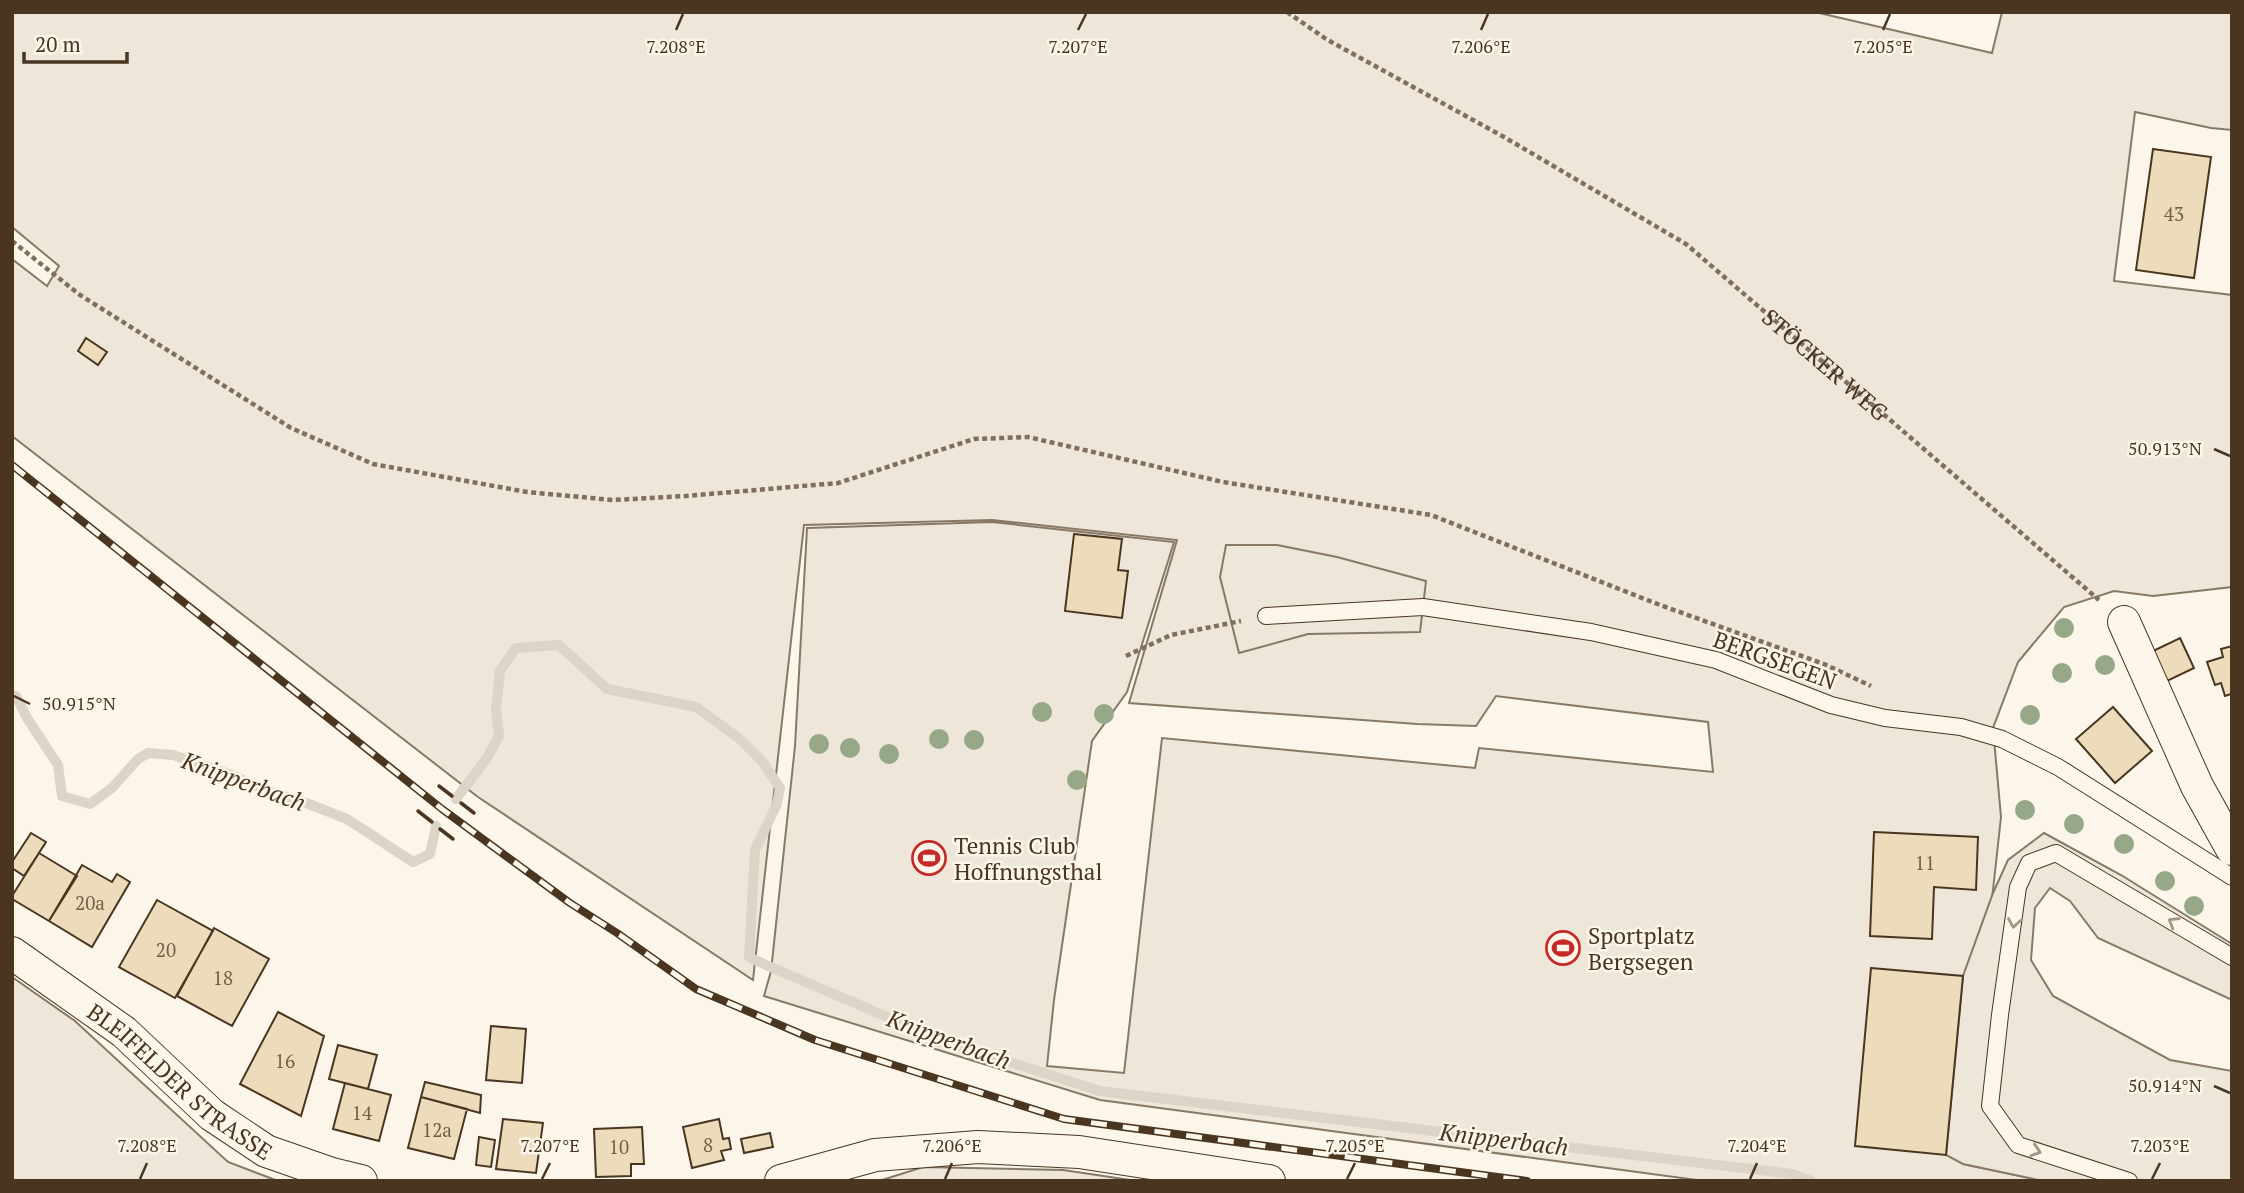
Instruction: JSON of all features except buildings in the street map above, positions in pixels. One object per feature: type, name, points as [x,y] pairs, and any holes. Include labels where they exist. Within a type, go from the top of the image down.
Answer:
[{"type":"street","points":[[2124,622],[2197,786],[2232,849]]},
{"type":"street","name":"BLEIFELDER STRASSE","points":[[12,953],[124,1032],[212,1115],[265,1151],[361,1181]]},
{"type":"street","points":[[781,1181],[875,1155],[978,1147],[1079,1152],[1269,1181]]},
{"type":"lane","name":"BERGSEGEN","points":[[1266,616],[1423,607],[1591,632],[1716,660],[1831,705],[1885,718],[1961,727],[2002,739],[2058,767],[2232,877]]},
{"type":"lane","points":[[2129,1181],[2018,1145],[1990,1106],[2018,887],[2029,863],[2056,853],[2232,957]]},
{"type":"path","name":"STÖCKER WEG","points":[[1287,12],[1326,39],[1504,137],[1686,244],[2124,622]]},
{"type":"path","points":[[12,241],[80,295],[291,428],[373,464],[527,492],[613,500],[838,483],[974,439],[1028,437],[1223,482],[1432,515],[1660,605],[1824,664],[1874,687]]},
{"type":"path","points":[[1126,656],[1171,635],[1266,616]]},
{"type":"shaded area","points":[[12,12],[1815,12],[1992,53],[2002,12],[2232,12],[2232,130],[2135,112],[2114,281],[2232,295],[2232,587],[2153,596],[2114,591],[2064,607],[2018,662],[1993,728],[2001,817],[1963,1164],[2043,1181],[1704,1181],[1100,1100],[764,996],[771,971],[795,746],[807,528],[992,522],[1174,542],[1127,692],[1092,741],[1054,1000],[1047,1066],[1124,1073],[1162,738],[1475,768],[1479,748],[1713,772],[1708,722],[1496,696],[1476,726],[1129,703],[1177,540],[992,520],[804,525],[753,980],[478,797],[12,436],[12,259],[47,286],[59,266],[12,227]]},
{"type":"shaded area","points":[[1226,545],[1277,545],[1337,557],[1426,581],[1420,632],[1308,634],[1239,653],[1220,577]]},
{"type":"shaded area","points":[[2044,833],[2121,875],[2232,944],[2232,1000],[2098,938],[2070,901],[2050,888],[2035,908],[2031,960],[2053,996],[2170,1060],[2232,1071],[2232,1181],[2043,1181],[1963,1164],[1946,1155],[1963,976],[2008,860]]},
{"type":"shaded area","points":[[12,977],[75,1021],[228,1162],[278,1181],[12,1181]]},
{"type":"shaded area","points":[[923,1167],[1063,1170],[1137,1181],[879,1181]]},
{"type":"waterway","name":"Knipperbach","points":[[456,799],[487,758],[499,736],[496,709],[500,671],[516,648],[559,645],[607,689],[696,707],[740,739],[762,761],[780,788],[777,804],[755,850],[749,957],[941,1040],[1100,1091],[1792,1174],[1811,1181]]},
{"type":"waterway","name":"Knipperbach","points":[[12,696],[16,696],[58,765],[62,796],[90,804],[112,788],[138,759],[148,753],[173,755],[347,819],[413,862],[430,854],[436,826]]},
{"type":"railway","points":[[12,465],[442,809],[570,903],[696,989],[815,1040],[1064,1119],[1527,1181]]},
{"type":"wall","points":[[439,786],[452,796]]},
{"type":"wall","points":[[461,803],[474,813]]},
{"type":"wall","points":[[418,811],[432,822]]},
{"type":"wall","points":[[440,829],[453,839]]},
{"type":"place","name":"Tennis Club Hoffnungsthal","points":[[929,858]]},
{"type":"place","name":"Sportplatz Bergsegen","points":[[1563,948]]}]
